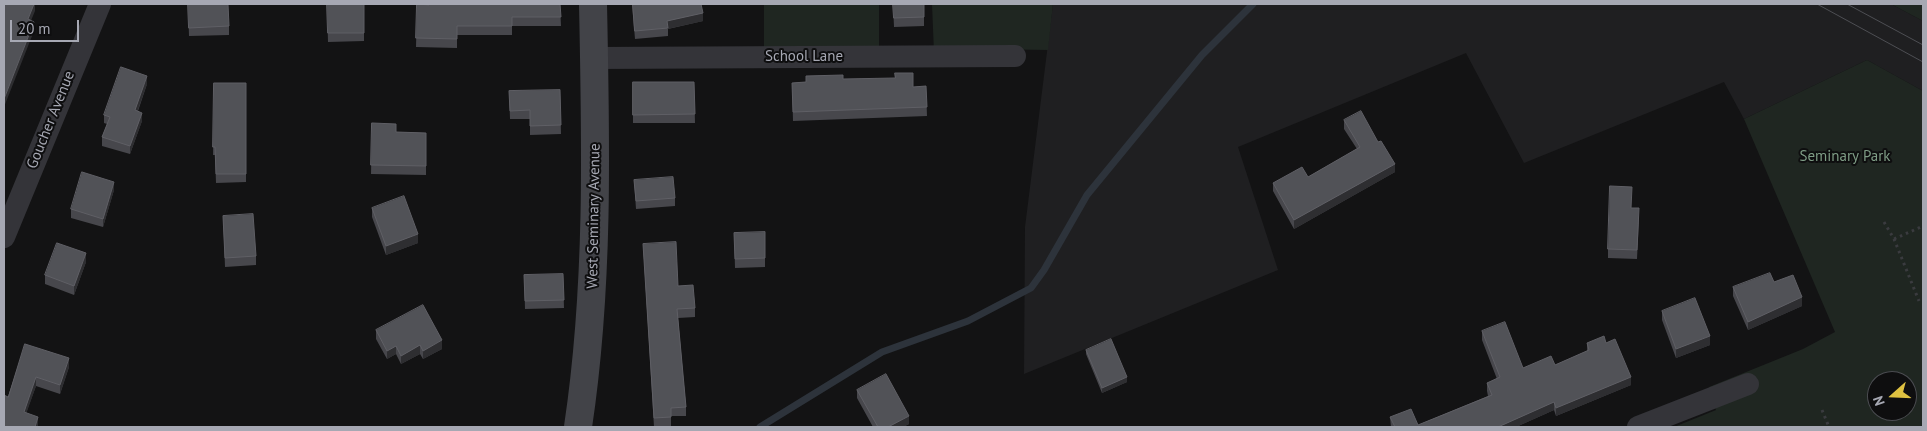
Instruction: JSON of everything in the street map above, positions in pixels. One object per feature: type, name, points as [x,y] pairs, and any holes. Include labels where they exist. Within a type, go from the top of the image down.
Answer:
[{"type":"main road","name":"West Seminary Avenue","points":[[578,427],[593,278],[596,171],[593,4]]},
{"type":"street","name":"Goucher Avenue","points":[[4,237],[100,4]]},
{"type":"street","name":"School Lane","points":[[594,58],[1015,56]]},
{"type":"street","points":[[1638,427],[1748,384]]},
{"type":"path","points":[[1884,222],[1894,239],[1919,301]]},
{"type":"path","points":[[1894,239],[1923,226]]},
{"type":"path","points":[[1822,410],[1829,427]]},
{"type":"shaded area","points":[[1053,4],[1891,4],[1923,21],[1923,91],[1867,60],[1744,119],[1724,82],[1524,163],[1466,53],[1238,147],[1278,270],[1024,374],[1025,227]]},
{"type":"green space","points":[[764,4],[879,4],[879,48],[764,49]]},
{"type":"green space","points":[[932,4],[1053,4],[1048,50],[987,49],[934,53]]},
{"type":"green space","points":[[1891,4],[1923,4],[1923,21]]},
{"type":"green space","name":"Seminary Park","points":[[1867,60],[1923,91],[1923,427],[1674,427],[1716,410],[1709,387],[1803,349],[1835,332],[1744,119]]},
{"type":"building","points":[[4,4],[34,4],[28,19],[34,22],[4,99]]},
{"type":"building","points":[[188,4],[228,4],[229,26],[189,28]]},
{"type":"building","points":[[327,4],[364,4],[364,33],[328,33]]},
{"type":"building","points":[[417,4],[560,4],[561,17],[512,17],[512,26],[457,26],[457,39],[416,38]]},
{"type":"building","points":[[633,4],[701,4],[703,13],[667,21],[668,28],[635,31]]},
{"type":"building","points":[[893,4],[924,4],[924,17],[894,18]]},
{"type":"building","points":[[121,67],[147,76],[135,110],[142,113],[130,146],[102,137],[110,117],[104,115]]},
{"type":"building","points":[[895,73],[913,73],[913,87],[926,86],[927,107],[793,112],[792,83],[806,82],[806,76],[843,75],[843,79],[895,78]]},
{"type":"building","points":[[633,82],[694,82],[695,114],[633,115]]},
{"type":"building","points":[[214,83],[246,83],[246,174],[216,174],[215,147],[213,147]]},
{"type":"building","points":[[560,90],[561,125],[530,126],[530,110],[510,111],[509,91]]},
{"type":"building","points":[[1361,111],[1378,142],[1381,141],[1395,164],[1294,220],[1273,183],[1302,167],[1308,177],[1360,147],[1344,120]]},
{"type":"building","points":[[372,123],[396,124],[396,132],[426,133],[426,166],[371,165]]},
{"type":"building","points":[[82,172],[114,182],[103,219],[71,209]]},
{"type":"building","points":[[673,177],[675,198],[636,201],[634,180]]},
{"type":"building","points":[[1610,186],[1632,187],[1631,208],[1639,208],[1637,250],[1608,249]]},
{"type":"building","points":[[404,196],[418,234],[386,246],[372,208]]},
{"type":"building","points":[[253,214],[256,256],[225,258],[223,216]]},
{"type":"building","points":[[765,232],[765,258],[735,259],[734,233]]},
{"type":"building","points":[[676,242],[678,286],[693,285],[695,308],[677,309],[686,407],[671,408],[671,417],[654,418],[643,244]]},
{"type":"building","points":[[57,243],[86,253],[74,286],[45,275]]},
{"type":"building","points":[[1770,273],[1774,282],[1793,275],[1802,297],[1748,322],[1733,287]]},
{"type":"building","points":[[563,274],[564,300],[525,301],[524,275]]},
{"type":"building","points":[[1695,298],[1710,336],[1676,349],[1662,311]]},
{"type":"building","points":[[423,305],[442,340],[423,351],[420,345],[401,356],[396,346],[387,351],[376,330]]},
{"type":"building","points":[[1505,322],[1523,368],[1551,356],[1555,365],[1589,350],[1587,343],[1604,336],[1606,343],[1615,339],[1631,377],[1556,408],[1554,402],[1498,427],[1395,427],[1390,417],[1411,409],[1418,425],[1492,395],[1487,383],[1500,377],[1482,331]]},
{"type":"building","points":[[1111,339],[1127,377],[1102,388],[1086,350]]},
{"type":"building","points":[[25,344],[69,358],[60,385],[36,377],[24,412],[38,417],[35,427],[4,427],[4,395],[8,397]]},
{"type":"building","points":[[886,374],[909,416],[888,427],[878,427],[857,390]]},
{"type":"waterway","points":[[760,427],[882,352],[968,321],[1031,288],[1044,270],[1087,195],[1202,55],[1253,4]]},
{"type":"tram line","points":[[1817,4],[1923,62]]},
{"type":"tram line","points":[[1847,4],[1923,45]]}]
